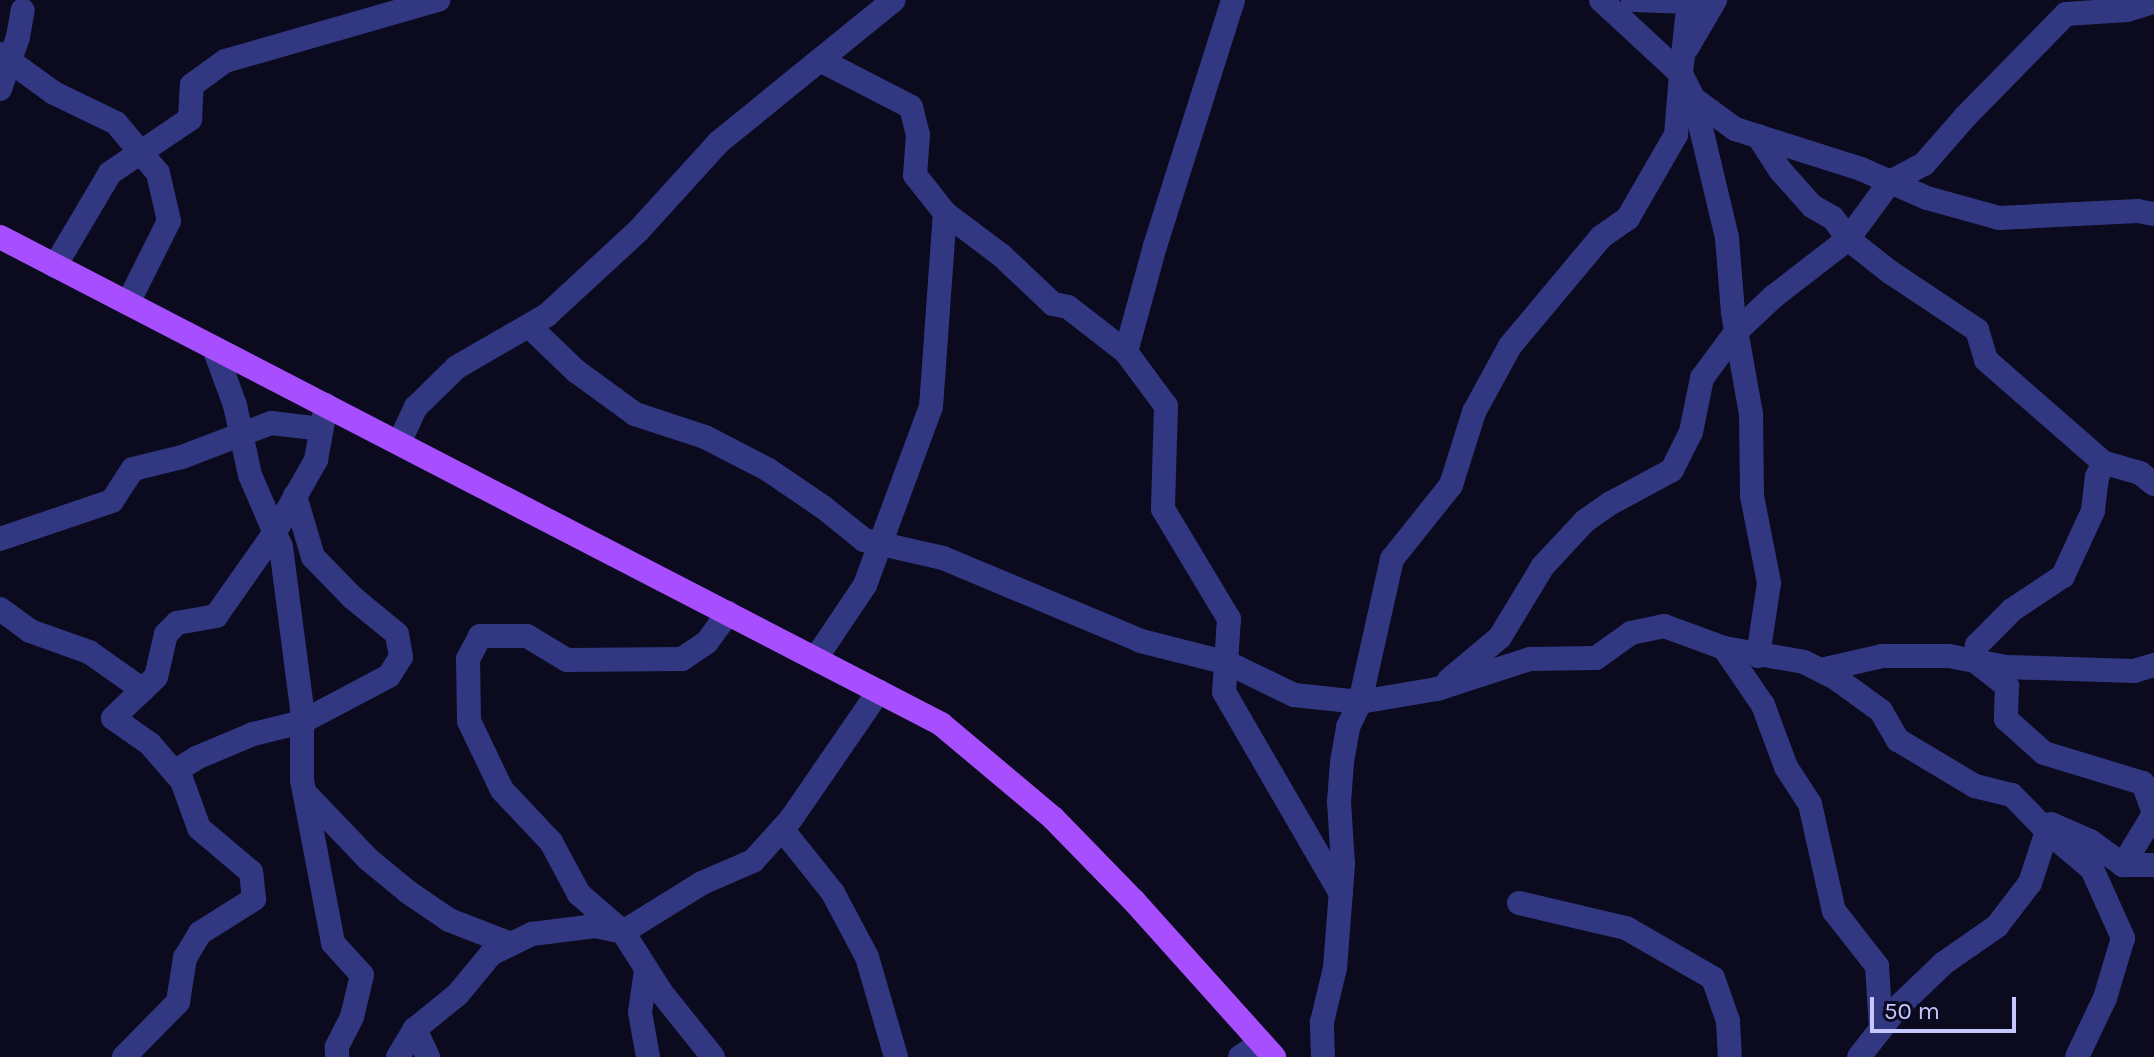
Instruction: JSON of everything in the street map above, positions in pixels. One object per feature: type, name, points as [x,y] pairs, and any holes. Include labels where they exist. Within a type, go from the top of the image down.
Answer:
[{"type":"main road","points":[[0,237],[214,348],[324,417],[399,443],[941,724],[1053,818],[1134,901],[1267,1050]]},
{"type":"street","points":[[55,266],[110,173],[190,119],[192,85],[225,61],[397,6],[438,0]]},
{"type":"street","points":[[399,443],[416,407],[457,367],[547,315],[638,231],[719,142],[894,0]]},
{"type":"street","points":[[1126,352],[1155,246],[1233,0]]},
{"type":"street","points":[[1601,0],[1682,64],[1694,99],[1727,238],[1736,332],[1751,414],[1752,496],[1769,583],[1758,656]]},
{"type":"street","points":[[1323,1057],[1322,1022],[1335,968],[1341,894],[1342,762],[1348,727],[1360,702],[1392,559],[1451,485],[1474,412],[1510,346],[1601,237],[1628,218],[1676,135],[1689,1],[1633,0]]},
{"type":"street","points":[[1682,64],[1715,0]]},
{"type":"street","points":[[1437,689],[1500,637],[1543,566],[1585,521],[1672,470],[1691,432],[1702,378],[1736,332],[1773,297],[1848,239],[1890,182],[1924,164],[1965,117],[2066,14],[2127,10],[2154,2]]},
{"type":"street","points":[[0,89],[5,58],[23,10]]},
{"type":"street","points":[[5,58],[54,93],[116,123],[158,173],[169,221],[128,303]]},
{"type":"street","points":[[820,60],[911,107],[918,135],[915,175],[945,213],[1001,255],[1053,304],[1068,307],[1126,352],[1166,406],[1163,509],[1229,619],[1224,692],[1341,894]]},
{"type":"street","points":[[1694,99],[1735,129],[1890,182],[1927,198],[1999,218],[2138,211],[2154,214]]},
{"type":"street","points":[[1758,136],[1780,170],[1812,206],[1833,218],[1848,239],[1977,330],[1986,360],[2104,463],[2140,473],[2154,484]]},
{"type":"street","points":[[816,658],[865,585],[931,407],[945,213]]},
{"type":"street","points":[[529,326],[576,371],[635,414],[705,437],[767,469],[823,507],[864,540],[943,558],[1141,641],[1228,663],[1294,695],[1360,702],[1437,689],[1530,659],[1596,658],[1631,633],[1664,626],[1724,648],[1804,662],[1821,670],[1881,711],[1898,740],[1975,786],[2012,795],[2092,869],[2123,938],[2105,998],[2077,1057]]},
{"type":"street","points":[[214,348],[241,434],[250,475],[281,547],[302,722],[303,791],[333,943],[362,975],[352,1017],[337,1047],[337,1057]]},
{"type":"street","points":[[0,539],[112,501],[133,469],[182,457],[271,423],[324,417],[316,460],[275,532],[216,616],[177,623],[166,634],[156,677],[113,718],[150,744],[182,781],[199,828],[251,872],[254,899],[200,933],[185,958],[178,1002],[124,1057]]},
{"type":"street","points":[[1975,661],[1977,645],[2012,610],[2063,576],[2093,511],[2097,477],[2104,463]]},
{"type":"street","points":[[174,772],[196,758],[253,734],[302,722],[389,676],[401,657],[397,634],[353,598],[313,557],[295,496]]},
{"type":"street","points":[[0,609],[30,631],[89,652],[143,690]]},
{"type":"street","points":[[713,1057],[646,970],[623,932],[579,894],[551,842],[502,790],[469,721],[468,659],[480,636],[527,636],[567,660],[682,659],[707,642],[728,613]]},
{"type":"street","points":[[1724,648],[1763,705],[1786,767],[1810,804],[1834,911],[1877,966],[1881,1029]]},
{"type":"street","points":[[1821,670],[1882,656],[1949,656],[2006,667],[2134,671],[2154,665]]},
{"type":"street","points":[[1975,661],[2007,686],[2006,719],[2044,753],[2143,783],[2154,814],[2123,865]]},
{"type":"street","points":[[398,1057],[415,1029],[458,994],[491,954],[532,934],[595,926],[623,932],[702,883],[753,861],[782,829],[840,751],[879,691]]},
{"type":"street","points":[[303,791],[368,859],[408,892],[449,920],[511,944]]},
{"type":"street","points":[[1859,1057],[1881,1029],[1944,963],[1997,926],[2030,883],[2040,824]]},
{"type":"street","points":[[2040,824],[2090,841],[2123,865],[2154,865]]},
{"type":"street","points":[[782,829],[833,893],[867,957],[896,1057]]},
{"type":"street","points":[[1519,903],[1626,928],[1713,978],[1728,1021],[1730,1057]]},
{"type":"street","points":[[646,970],[640,1012],[648,1057]]},
{"type":"street","points":[[415,1029],[428,1057]]},
{"type":"street","points":[[1240,1057],[1267,1050]]}]
